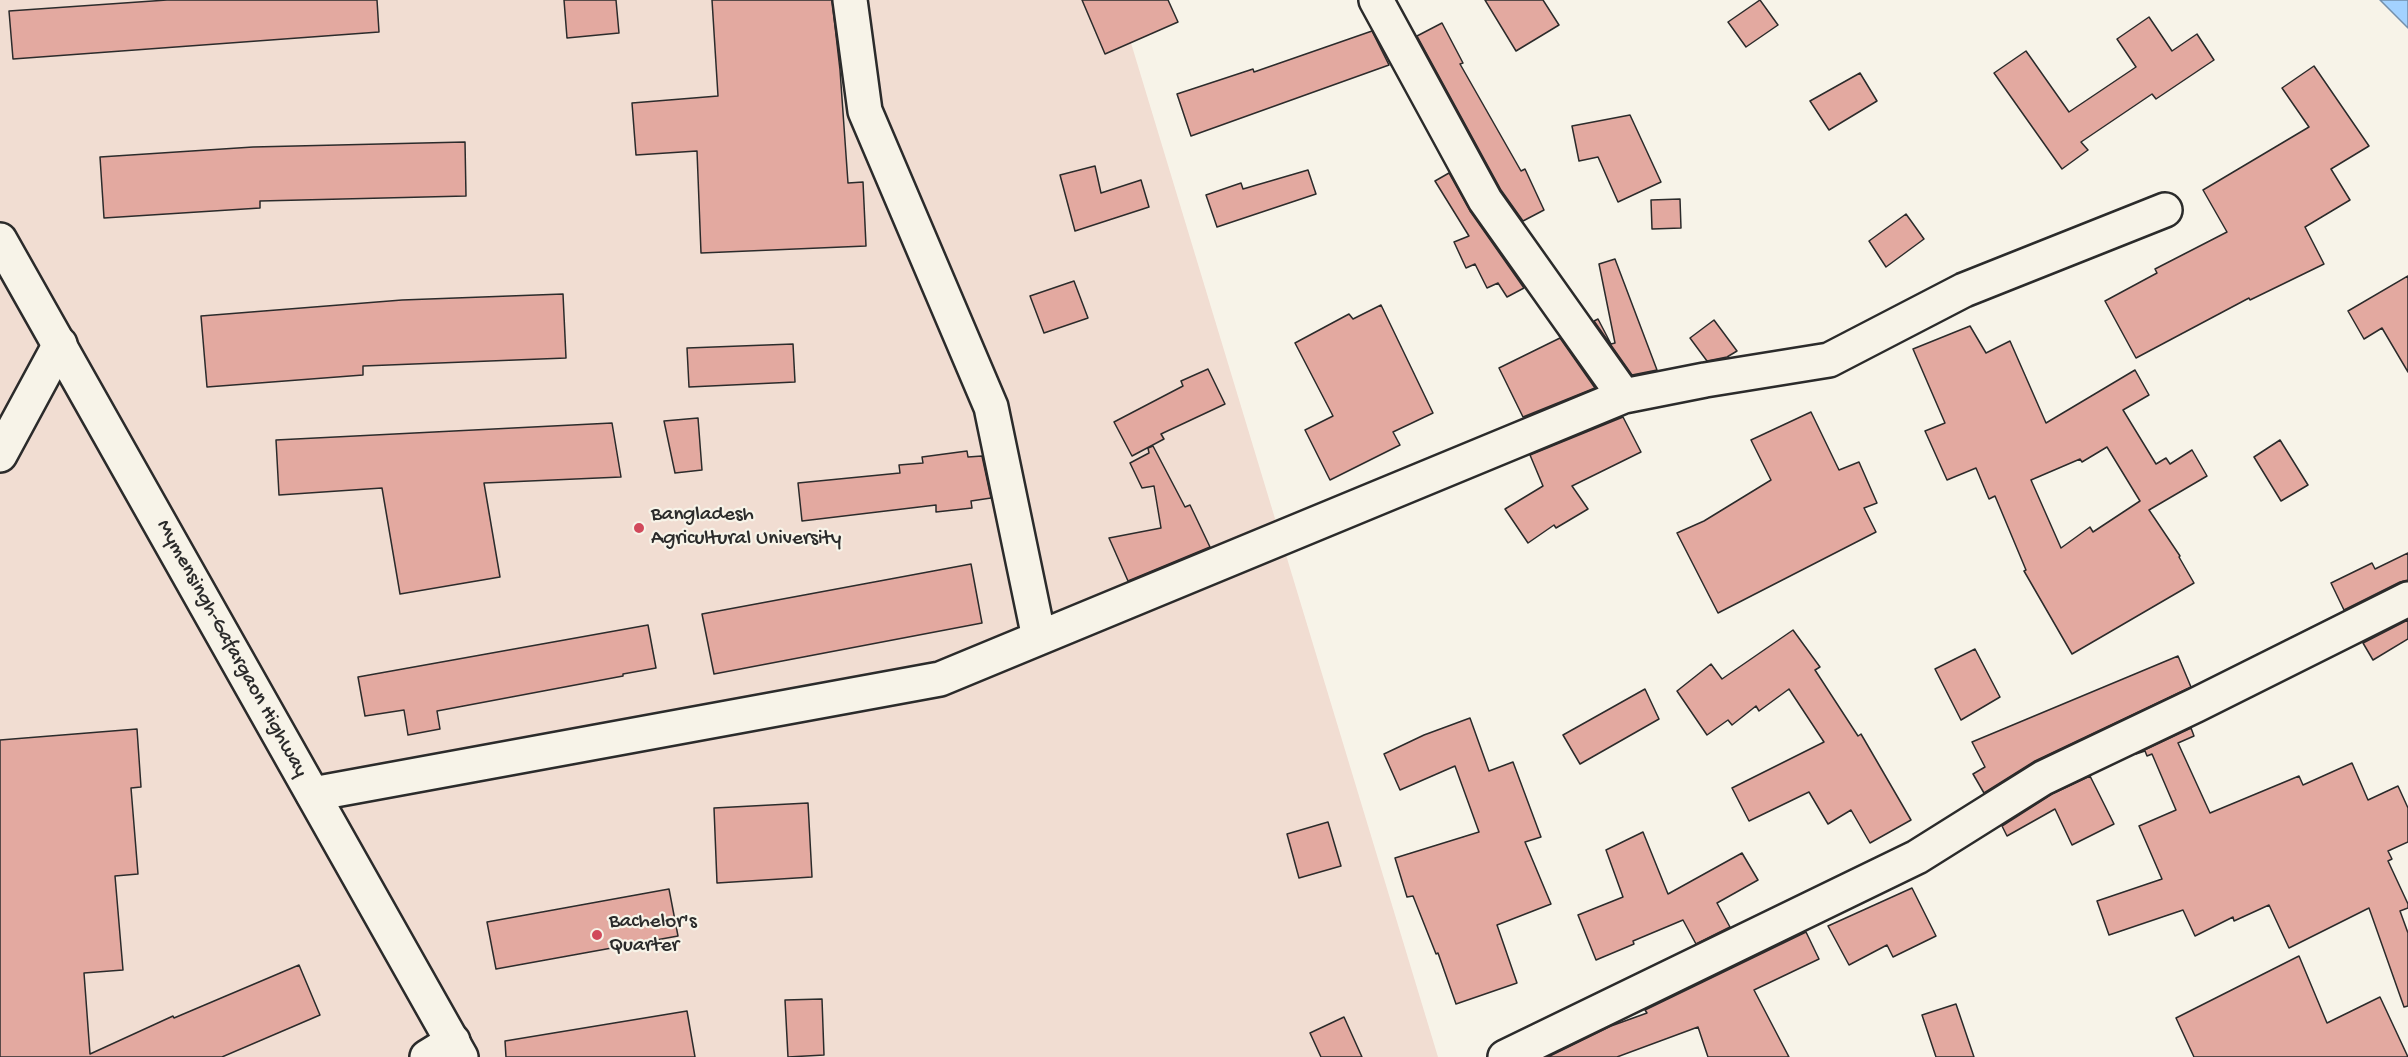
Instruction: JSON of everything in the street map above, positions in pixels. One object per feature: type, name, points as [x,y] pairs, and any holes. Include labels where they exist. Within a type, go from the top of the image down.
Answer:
[{"type":"street","points":[[850,0],[865,111],[991,407],[1039,638]]},
{"type":"street","points":[[1376,0],[1485,200],[1624,396]]},
{"type":"street","points":[[312,794],[940,678],[1624,396],[1829,360],[1964,290],[2165,210]]},
{"type":"street","name":"Mymensingh-Gafargaon Highway","points":[[0,240],[312,794],[447,1052]]},
{"type":"street","points":[[0,455],[60,344]]},
{"type":"street","points":[[1505,1057],[1917,857],[2043,778],[2196,705],[2408,599]]},
{"type":"shaded area","name":"Bangladesh Agricultural University","points":[[0,0],[1118,0],[1438,1057],[0,1057]]},
{"type":"water","points":[[2380,0],[2408,0],[2408,28]]},
{"type":"building","points":[[167,0],[377,0],[379,32],[13,59],[9,11]]},
{"type":"building","points":[[564,0],[616,0],[619,33],[567,38]]},
{"type":"building","points":[[712,0],[832,0],[840,70],[848,183],[863,182],[866,246],[701,253],[697,151],[636,155],[632,103],[718,96]]},
{"type":"building","points":[[1082,0],[1168,0],[1178,22],[1105,54]]},
{"type":"building","points":[[1485,0],[1543,0],[1559,25],[1516,51]]},
{"type":"building","points":[[1760,0],[1778,25],[1746,47],[1728,22]]},
{"type":"building","points":[[2149,17],[2172,51],[2197,34],[2214,60],[2156,99],[2152,94],[2081,142],[2088,150],[2062,169],[1994,73],[2026,51],[2069,112],[2136,67],[2117,39]]},
{"type":"building","points":[[1442,23],[1463,63],[1460,64],[1521,171],[1525,169],[1544,210],[1523,221],[1501,190],[1417,36]]},
{"type":"building","points":[[1372,31],[1389,65],[1191,136],[1177,94],[1253,69],[1254,72]]},
{"type":"building","points":[[2314,66],[2369,146],[2331,169],[2350,200],[2305,227],[2324,264],[2250,300],[2249,298],[2136,358],[2105,301],[2157,273],[2155,269],[2227,232],[2203,190],[2309,127],[2282,88]]},
{"type":"building","points":[[1860,73],[1877,101],[1829,130],[1810,101]]},
{"type":"building","points":[[1630,115],[1661,182],[1618,202],[1598,157],[1579,161],[1572,126]]},
{"type":"building","points":[[465,142],[466,196],[260,201],[260,208],[104,218],[100,157],[253,147]]},
{"type":"building","points":[[1095,166],[1101,193],[1141,180],[1149,207],[1075,231],[1060,175]]},
{"type":"building","points":[[1308,170],[1316,194],[1217,227],[1206,195],[1241,183],[1243,189]]},
{"type":"building","points":[[1449,173],[1470,211],[1524,288],[1507,297],[1498,283],[1487,288],[1475,264],[1466,268],[1454,242],[1469,236],[1435,181]]},
{"type":"building","points":[[1680,199],[1681,228],[1652,229],[1651,200]]},
{"type":"building","points":[[1906,214],[1924,239],[1886,267],[1869,241]]},
{"type":"building","points":[[1615,259],[1657,370],[1632,375],[1594,321],[1598,319],[1611,344],[1615,343],[1599,264]]},
{"type":"building","points":[[2408,276],[2408,372],[2382,328],[2364,339],[2348,311]]},
{"type":"building","points":[[1074,281],[1088,318],[1044,333],[1030,296]]},
{"type":"building","points":[[563,294],[566,358],[363,366],[363,375],[207,387],[201,316],[402,300]]},
{"type":"building","points":[[1381,305],[1433,413],[1393,432],[1400,445],[1330,480],[1305,430],[1333,416],[1295,343],[1349,314],[1353,319]]},
{"type":"building","points":[[1714,320],[1737,351],[1727,357],[1707,361],[1690,338]]},
{"type":"building","points":[[1970,326],[1986,353],[2010,341],[2046,423],[2135,370],[2149,395],[2123,410],[2156,464],[2166,458],[2170,464],[2192,450],[2207,476],[2149,510],[2180,556],[2194,583],[2072,654],[2024,571],[2026,570],[1995,496],[1989,499],[1976,468],[1947,480],[1925,431],[1945,423],[1913,349]],"holes":[[[2107,447],[2140,501],[2093,532],[2090,527],[2061,548],[2031,480],[2080,459],[2082,462]]]},
{"type":"building","points":[[1560,338],[1595,388],[1523,417],[1499,368]]},
{"type":"building","points":[[793,344],[795,382],[689,387],[687,348]]},
{"type":"building","points":[[1208,369],[1225,404],[1161,434],[1164,439],[1132,456],[1114,422],[1183,386],[1181,381]]},
{"type":"building","points":[[1811,412],[1839,470],[1859,462],[1877,503],[1864,508],[1876,532],[1718,613],[1677,533],[1704,521],[1771,480],[1751,440]]},
{"type":"building","points":[[1623,417],[1641,452],[1572,486],[1588,509],[1556,528],[1554,525],[1528,543],[1505,509],[1543,486],[1530,455]]},
{"type":"building","points":[[698,418],[702,470],[675,473],[664,421]]},
{"type":"building","points":[[612,423],[621,477],[484,483],[500,577],[400,594],[382,488],[279,495],[276,440]]},
{"type":"building","points":[[2280,440],[2308,485],[2281,501],[2254,457]]},
{"type":"building","points":[[1153,446],[1185,507],[1190,505],[1210,547],[1128,581],[1109,538],[1161,528],[1154,486],[1142,488],[1130,463],[1149,453],[1148,448]]},
{"type":"building","points":[[967,451],[968,457],[982,456],[991,498],[971,501],[972,508],[936,512],[936,505],[802,521],[798,483],[900,473],[899,465],[923,463],[922,457]]},
{"type":"building","points":[[2408,553],[2408,580],[2344,610],[2331,583],[2372,563],[2375,569]]},
{"type":"building","points":[[971,564],[982,623],[714,674],[702,614]]},
{"type":"building","points":[[2408,620],[2408,639],[2373,660],[2363,643]]},
{"type":"building","points":[[648,625],[656,668],[437,711],[440,729],[408,735],[404,710],[365,716],[358,677]]},
{"type":"building","points":[[1793,630],[1820,667],[1815,670],[1858,736],[1861,734],[1911,820],[1870,843],[1851,810],[1828,824],[1809,792],[1749,821],[1732,788],[1824,742],[1789,689],[1759,711],[1756,706],[1732,725],[1728,720],[1707,735],[1677,691],[1711,664],[1722,679]]},
{"type":"building","points":[[1975,649],[2000,697],[1961,720],[1935,669]]},
{"type":"building","points":[[2178,656],[2191,687],[2035,761],[1984,793],[1973,774],[1985,767],[1972,742]]},
{"type":"building","points":[[1645,689],[1659,719],[1580,764],[1563,735]]},
{"type":"building","points":[[1470,718],[1489,771],[1513,762],[1541,837],[1525,842],[1551,904],[1497,925],[1517,983],[1456,1004],[1438,953],[1436,954],[1413,896],[1407,897],[1395,858],[1479,832],[1455,766],[1400,790],[1384,754],[1424,735]]},
{"type":"building","points":[[2191,728],[2194,736],[2178,743],[2210,813],[2299,776],[2303,785],[2352,763],[2368,800],[2398,786],[2408,808],[2408,842],[2388,851],[2392,859],[2388,861],[2408,904],[2408,908],[2400,911],[2408,933],[2408,1006],[2404,1007],[2369,908],[2289,948],[2269,905],[2234,921],[2233,917],[2195,936],[2183,910],[2109,935],[2097,901],[2162,879],[2139,826],[2176,810],[2152,754],[2147,756],[2145,751],[2136,754]]},
{"type":"building","points":[[137,729],[141,787],[131,788],[138,874],[115,876],[123,970],[84,973],[90,1054],[173,1016],[174,1018],[299,965],[320,1015],[222,1057],[0,1057],[0,740]]},
{"type":"building","points":[[2090,776],[2114,824],[2072,845],[2055,809],[2007,836],[2002,826],[2052,794]]},
{"type":"building","points":[[808,803],[812,877],[717,883],[714,808]]},
{"type":"building","points":[[1328,822],[1341,866],[1299,878],[1287,834]]},
{"type":"building","points":[[1643,832],[1668,894],[1742,853],[1758,880],[1717,903],[1730,927],[1696,944],[1683,920],[1633,941],[1634,944],[1596,960],[1578,915],[1623,897],[1606,850]]},
{"type":"building","points":[[1912,888],[1936,936],[1893,957],[1887,945],[1849,965],[1828,926]]},
{"type":"building","points":[[669,889],[678,936],[496,969],[487,922]]},
{"type":"building","points":[[1806,932],[1819,959],[1754,990],[1789,1057],[1708,1057],[1698,1027],[1617,1057],[1548,1057],[1611,1026],[1647,1013],[1645,1010]]},
{"type":"building","points":[[2299,956],[2327,1023],[2380,997],[2408,1057],[2194,1057],[2176,1018]]},
{"type":"building","points":[[822,999],[824,1055],[788,1057],[785,1000]]},
{"type":"building","points":[[1956,1004],[1974,1057],[1936,1057],[1922,1015]]},
{"type":"building","points":[[687,1011],[695,1057],[506,1057],[505,1041]]},
{"type":"building","points":[[1344,1017],[1362,1057],[1321,1057],[1310,1033]]},
{"type":"place","name":"Bangladesh Agricultural University","points":[[639,528]]},
{"type":"place","name":"Bachelor's Quarter","points":[[597,935]]}]
